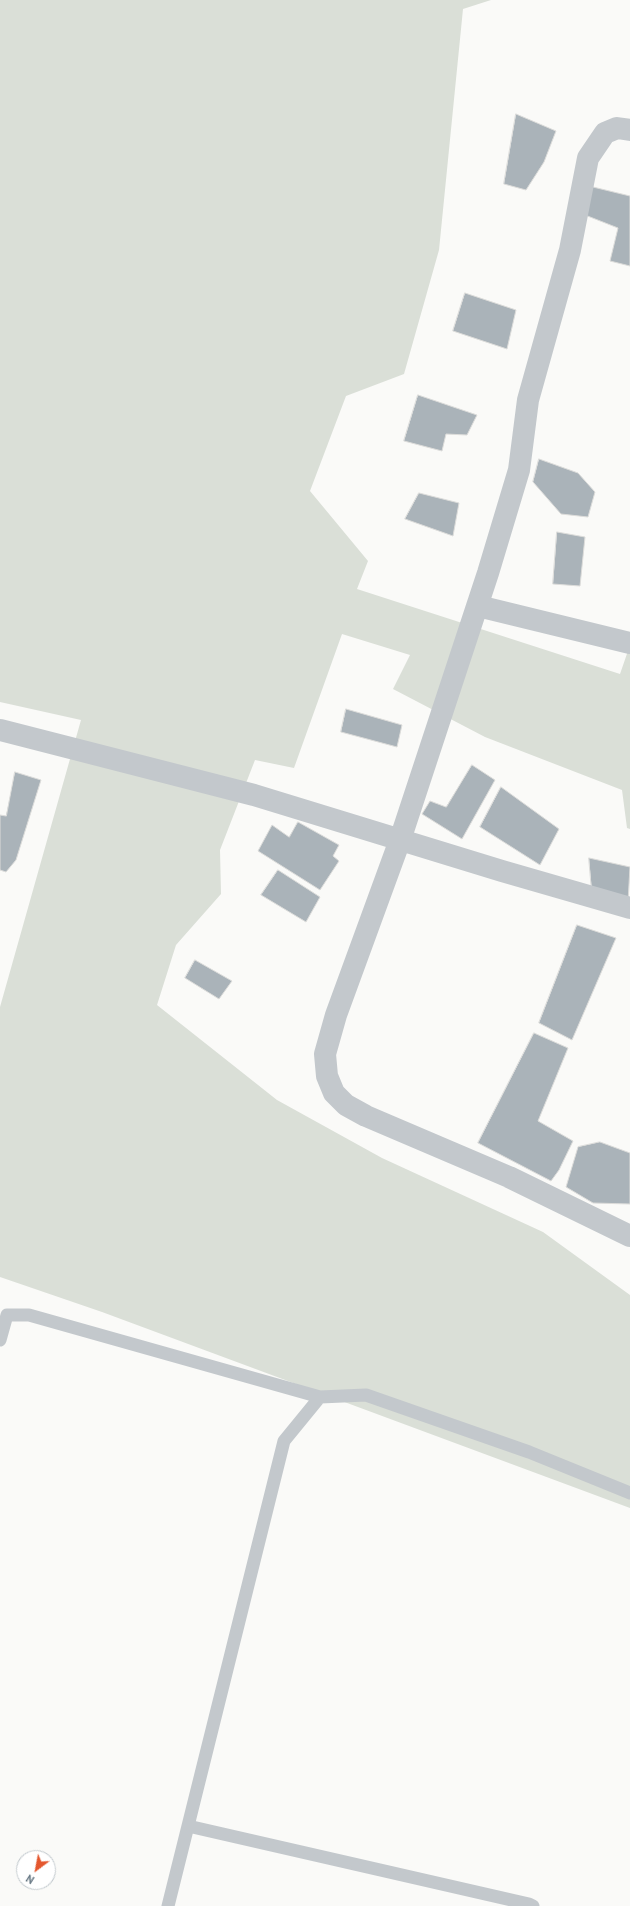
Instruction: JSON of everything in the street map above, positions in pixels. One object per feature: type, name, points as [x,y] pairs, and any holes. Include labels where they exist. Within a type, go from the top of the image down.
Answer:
[{"type":"street","points":[[630,130],[617,128],[605,133],[588,158],[570,250],[528,400],[519,470],[478,606],[400,840],[336,1015],[326,1054],[327,1076],[334,1093],[346,1105],[366,1116],[509,1177],[630,1236]]},
{"type":"street","points":[[478,606],[630,643]]},
{"type":"street","points":[[0,730],[254,795],[630,908]]},
{"type":"lane","points":[[0,1340],[7,1315],[29,1315],[320,1397],[366,1395],[529,1452],[630,1493]]},
{"type":"lane","points":[[168,1906],[284,1441],[320,1397]]},
{"type":"lane","points":[[188,1826],[533,1906]]},
{"type":"shaded area","points":[[0,0],[491,0],[463,9],[439,250],[404,374],[346,396],[310,491],[368,561],[357,589],[620,674],[630,645],[630,829],[627,828],[622,790],[485,737],[393,689],[410,655],[342,634],[294,768],[255,760],[220,850],[221,894],[176,945],[157,1005],[277,1100],[382,1158],[543,1232],[630,1295],[630,1508],[102,1312],[0,1277],[0,1007],[81,720],[0,702]]},
{"type":"building","points":[[516,114],[556,131],[544,162],[526,190],[504,184]]},
{"type":"building","points":[[593,187],[630,196],[630,266],[610,261],[618,228],[585,215]]},
{"type":"building","points":[[465,293],[516,310],[507,349],[453,331]]},
{"type":"building","points":[[418,395],[477,415],[467,435],[446,434],[442,451],[404,441]]},
{"type":"building","points":[[539,459],[578,473],[595,492],[588,517],[561,514],[533,482]]},
{"type":"building","points":[[419,493],[459,503],[453,536],[405,519]]},
{"type":"building","points":[[557,532],[585,537],[580,586],[553,584]]},
{"type":"building","points":[[346,709],[402,725],[397,747],[341,732]]},
{"type":"building","points":[[472,765],[495,780],[462,839],[422,814],[430,801],[446,807]]},
{"type":"building","points":[[15,772],[41,780],[16,860],[6,872],[0,870],[0,815],[6,816]]},
{"type":"building","points":[[501,787],[559,829],[540,865],[480,827]]},
{"type":"building","points":[[298,822],[339,845],[333,856],[339,861],[320,890],[258,851],[272,825],[289,837]]},
{"type":"building","points":[[589,858],[630,867],[628,902],[592,892]]},
{"type":"building","points":[[278,870],[320,897],[306,922],[261,895]]},
{"type":"building","points":[[577,925],[616,938],[572,1040],[539,1023]]},
{"type":"building","points":[[195,960],[232,981],[219,999],[185,978]]},
{"type":"building","points":[[534,1033],[568,1048],[538,1121],[573,1141],[559,1170],[551,1181],[478,1143]]},
{"type":"building","points":[[600,1142],[630,1153],[630,1204],[593,1203],[566,1187],[578,1147]]}]
